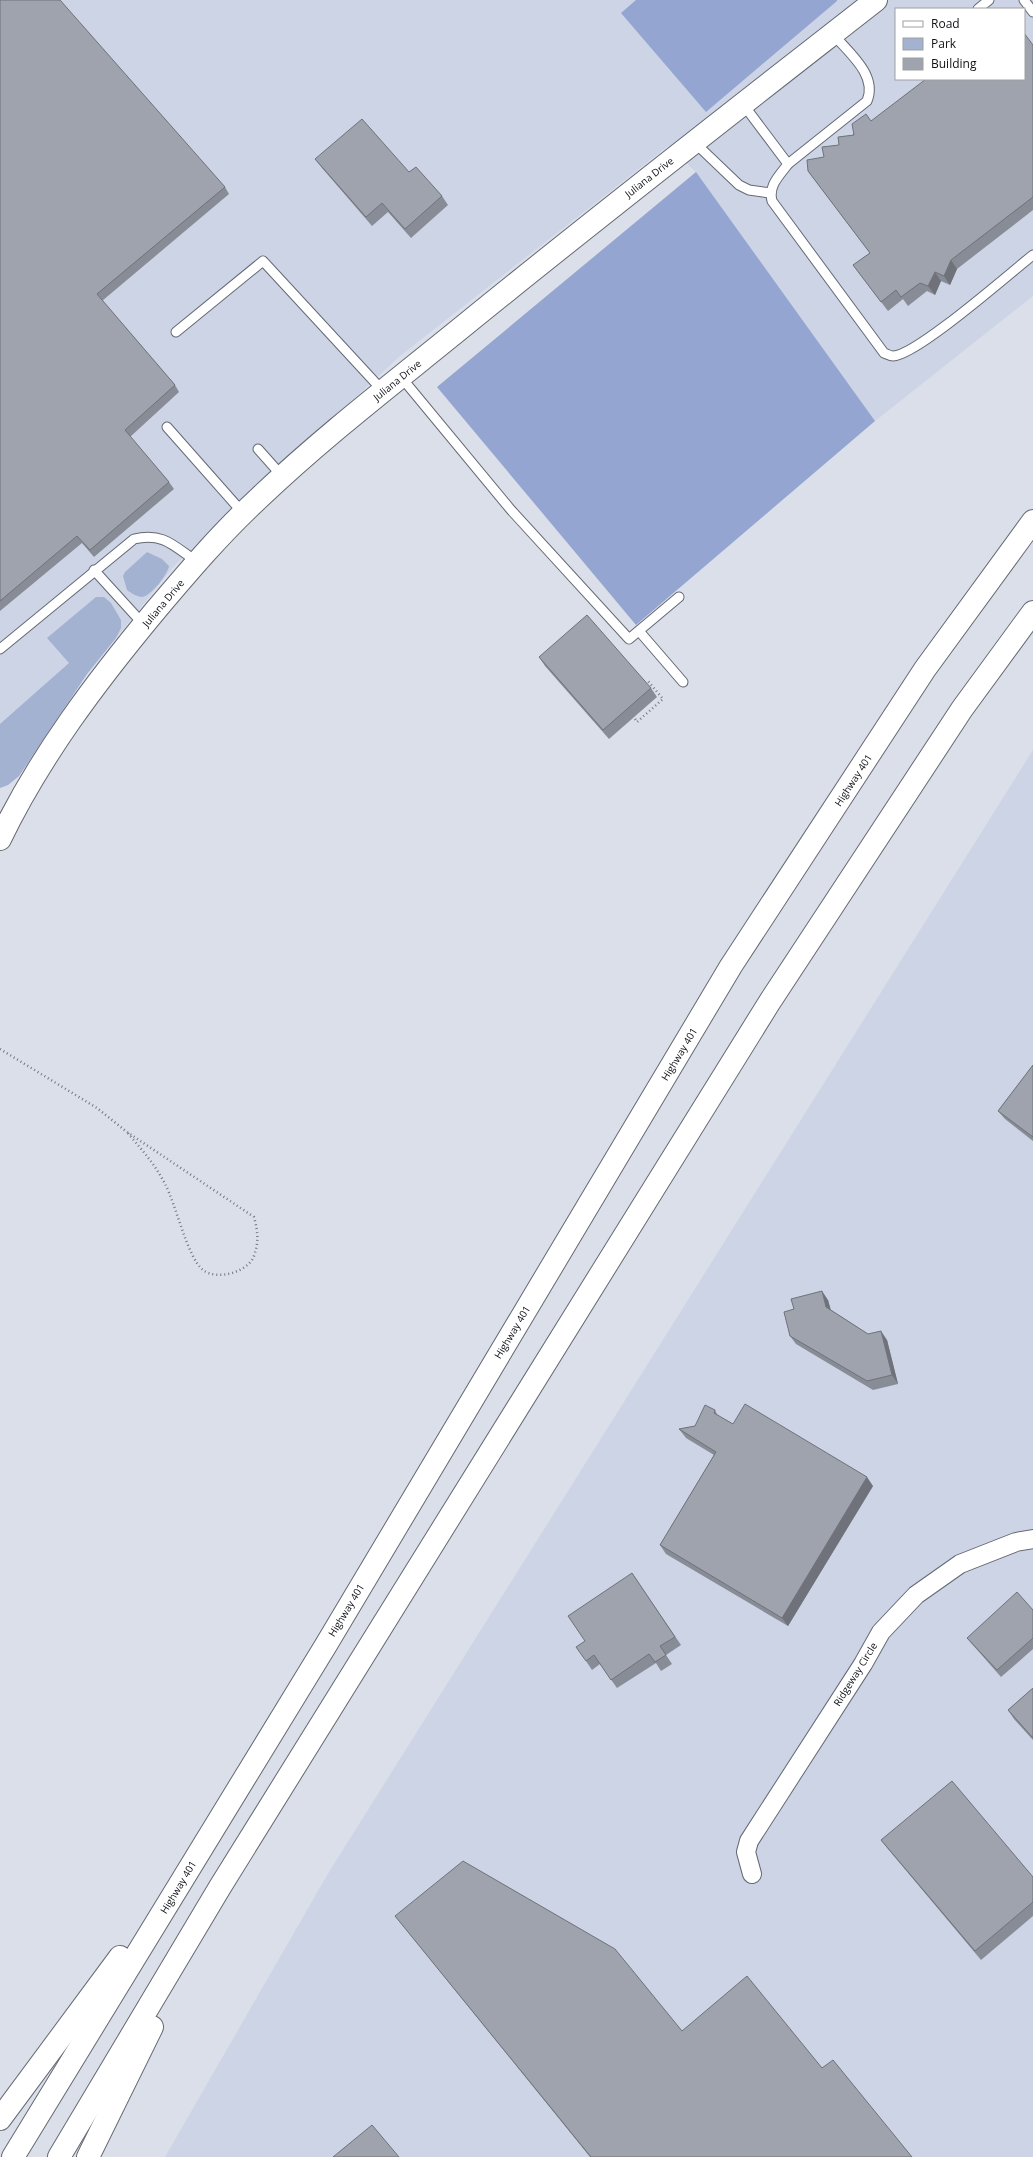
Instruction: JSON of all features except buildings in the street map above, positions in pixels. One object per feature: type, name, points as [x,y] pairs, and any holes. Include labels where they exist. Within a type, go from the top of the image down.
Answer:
[{"type":"main road","name":"Juliana Drive","points":[[0,839],[5,816],[77,711],[144,625],[197,562],[243,513],[282,476],[383,391],[559,248],[876,0]]},
{"type":"main road","name":"Highway 401","points":[[13,2157],[330,1638],[731,966],[926,669],[1033,520]]},
{"type":"main road","points":[[59,2157],[220,1887],[769,1003],[962,709],[1033,612]]},
{"type":"main road","points":[[0,2119],[204,1844]]},
{"type":"main road","points":[[88,2157],[220,1887]]},
{"type":"street","name":"Ridgeway Circle","points":[[752,1874],[746,1852],[749,1841],[863,1664],[881,1632],[916,1595],[960,1564],[1016,1542],[1033,1539]]},
{"type":"lane","points":[[979,8],[990,0]]},
{"type":"lane","points":[[1024,0],[1033,12]]},
{"type":"lane","points":[[833,34],[866,74],[870,83],[871,92],[867,101],[788,164],[773,185],[770,193],[776,207],[884,353],[893,356],[906,352],[931,337],[1033,255]]},
{"type":"lane","points":[[743,104],[788,164]]},
{"type":"lane","points":[[694,142],[739,185],[749,190],[770,193]]},
{"type":"lane","points":[[176,332],[263,261],[383,391]]},
{"type":"lane","points":[[401,377],[511,510],[581,588],[630,639],[679,597]]},
{"type":"lane","points":[[167,427],[243,513]]},
{"type":"lane","points":[[258,449],[282,476]]},
{"type":"lane","points":[[0,649],[94,570],[134,539],[148,536],[165,540],[197,562]]},
{"type":"lane","points":[[94,570],[144,625]]},
{"type":"lane","points":[[639,631],[683,682]]},
{"type":"path","points":[[635,719],[637,722],[663,699],[648,681]]},
{"type":"path","points":[[0,1048],[97,1108],[127,1132],[254,1218],[259,1237],[254,1258],[241,1271],[219,1274],[204,1270],[191,1252],[177,1210],[154,1164],[127,1132]]},
{"type":"shaded area","points":[[0,0],[1033,0],[1033,296],[875,421],[696,172],[668,146],[400,356],[175,565],[87,674],[19,776],[8,785],[0,788]]},
{"type":"shaded area","points":[[636,0],[837,1],[706,112],[621,13]]},
{"type":"shaded area","points":[[696,172],[875,421],[636,625],[437,387]]},
{"type":"shaded area","points":[[1033,750],[1033,2157],[165,2157],[329,1872]]},
{"type":"green space","points":[[147,552],[162,559],[169,566],[166,574],[154,589],[146,596],[140,597],[127,590],[123,576],[125,572]]},
{"type":"green space","points":[[96,597],[104,597],[111,603],[121,620],[121,628],[116,638],[87,674],[19,776],[8,785],[0,788],[0,724],[69,663],[47,638]]}]
